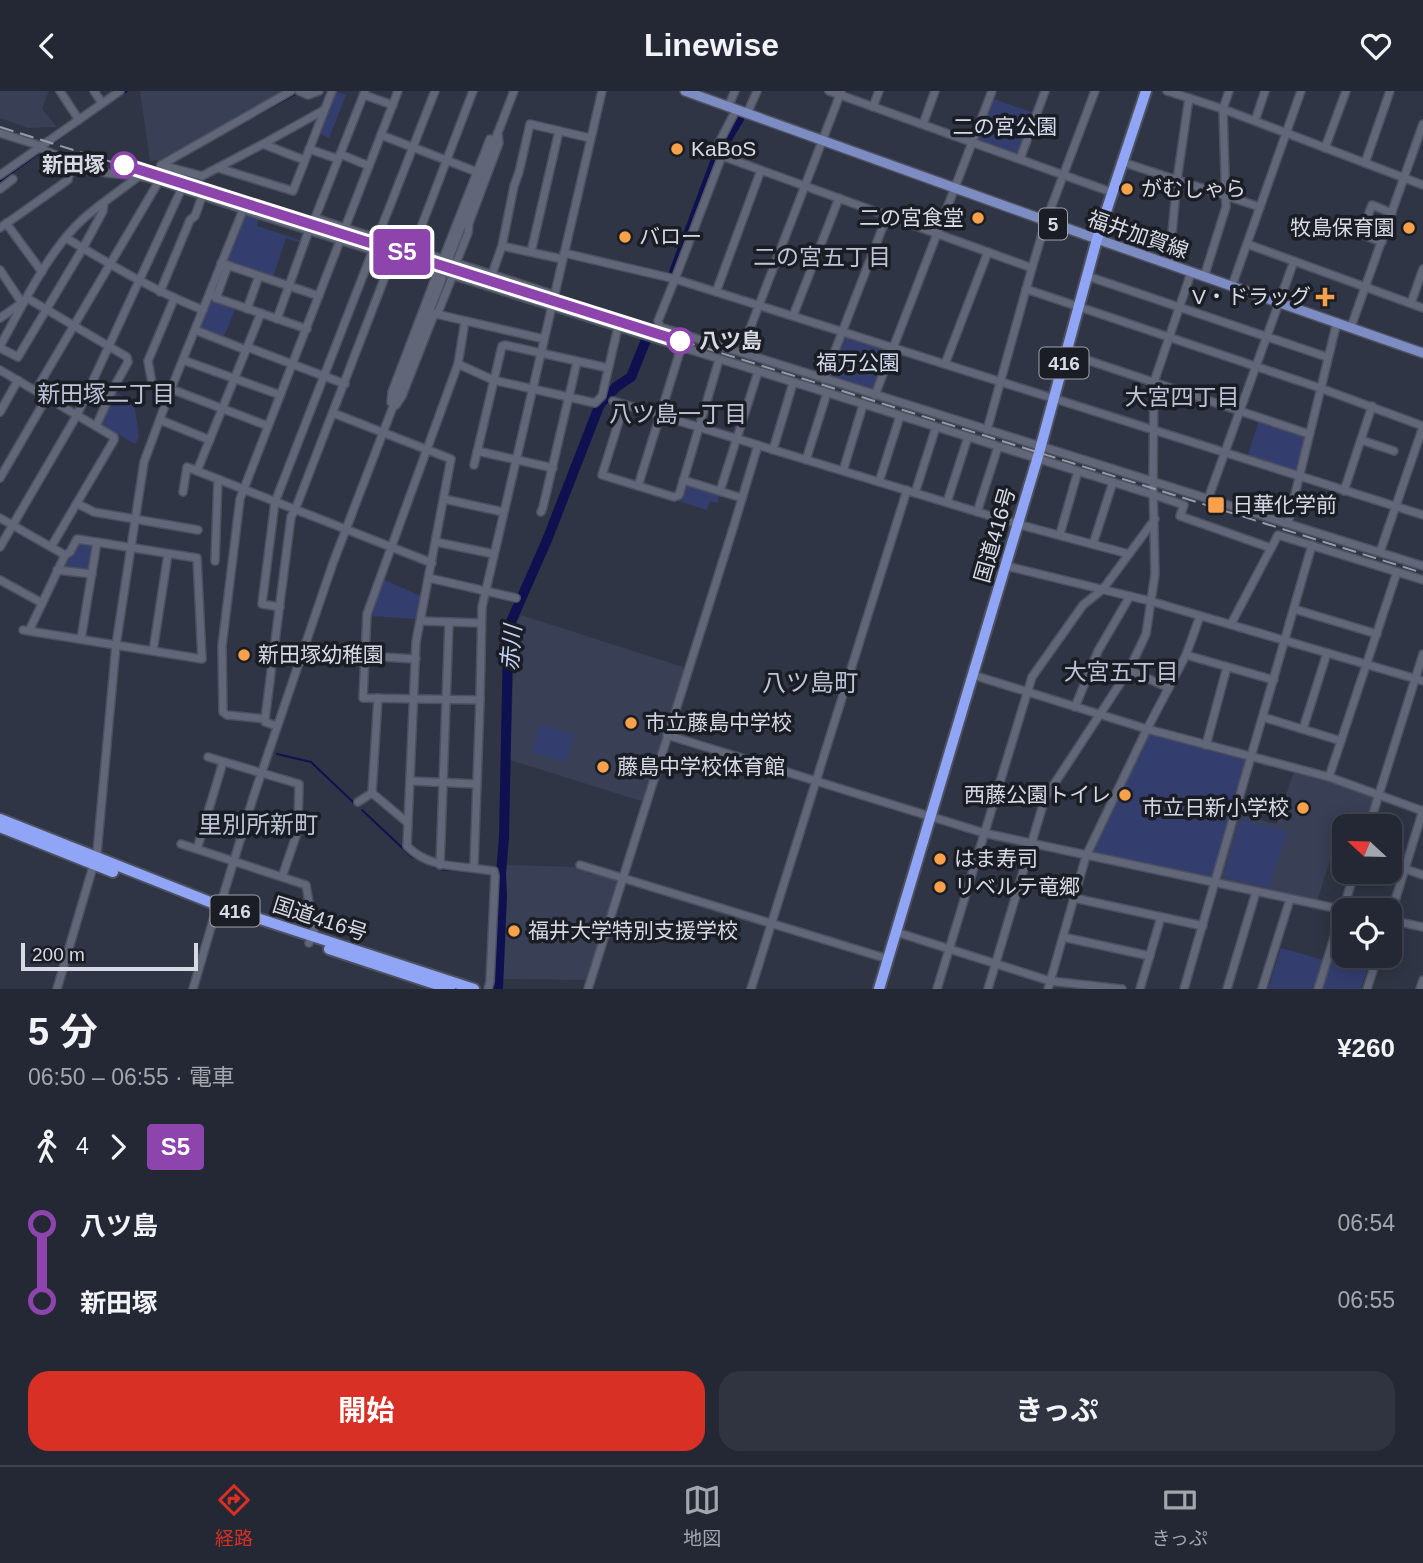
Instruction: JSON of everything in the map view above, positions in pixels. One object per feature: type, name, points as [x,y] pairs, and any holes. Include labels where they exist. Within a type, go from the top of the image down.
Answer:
[{"type":"highway","name":"国道416号","points":[[879,989],[1038,459],[1097,239],[1146,91]]},
{"type":"highway","name":"国道416号","points":[[0,819],[95,861]]},
{"type":"highway","name":"国道416号","points":[[0,827],[218,909],[450,989]]},
{"type":"highway","name":"国道416号","points":[[378,962],[474,989]]},
{"type":"main road","name":"福井加賀線","points":[[692,92],[1191,273],[1423,353]]},
{"type":"street","points":[[60,91],[79,120]]},
{"type":"street","points":[[94,91],[102,103]]},
{"type":"street","points":[[0,175],[120,91]]},
{"type":"street","points":[[291,91],[161,165],[202,176],[324,110]]},
{"type":"street","points":[[299,91],[308,95],[319,91]]},
{"type":"street","points":[[218,167],[293,191],[332,91]]},
{"type":"street","points":[[265,719],[227,715],[223,712],[222,646],[240,499],[398,91]]},
{"type":"street","points":[[377,239],[435,91]]},
{"type":"street","points":[[412,251],[473,91]]},
{"type":"street","points":[[447,258],[514,91]]},
{"type":"street","points":[[471,868],[474,865],[484,591],[602,91]]},
{"type":"street","points":[[735,91],[732,108],[713,153],[1032,268]]},
{"type":"street","points":[[747,114],[757,91]]},
{"type":"street","points":[[829,91],[841,93],[873,107],[1111,192]]},
{"type":"street","points":[[873,107],[879,91]]},
{"type":"street","points":[[923,124],[935,91]]},
{"type":"street","points":[[875,395],[992,91]]},
{"type":"street","points":[[1020,159],[1045,91]]},
{"type":"street","points":[[987,430],[1046,221],[1095,91]]},
{"type":"street","points":[[1167,91],[1223,109],[1423,185]]},
{"type":"street","points":[[1204,277],[1226,207],[1223,109],[1229,91]]},
{"type":"street","points":[[1255,121],[1265,91]]},
{"type":"street","points":[[1232,286],[1301,91]]},
{"type":"street","points":[[1325,148],[1346,91]]},
{"type":"street","points":[[1365,163],[1390,91]]},
{"type":"street","points":[[393,105],[365,93],[315,218],[412,251],[447,258],[554,295]]},
{"type":"street","points":[[741,352],[841,93]]},
{"type":"street","points":[[1169,265],[1177,180],[1189,98]]},
{"type":"street","points":[[492,274],[502,246],[530,124],[590,138]]},
{"type":"street","points":[[1351,327],[1423,124]]},
{"type":"street","points":[[531,252],[559,131]]},
{"type":"street","points":[[0,133],[106,173],[159,180],[243,210],[393,256],[440,275],[453,275],[1154,495],[1184,505],[1180,516],[1271,548]]},
{"type":"street","points":[[447,258],[490,139],[498,133]]},
{"type":"street","points":[[456,263],[499,143],[498,133]]},
{"type":"street","points":[[381,135],[477,172]]},
{"type":"street","points":[[264,144],[304,160]]},
{"type":"street","points":[[309,149],[369,166]]},
{"type":"street","points":[[722,156],[658,321],[660,327],[1423,566]]},
{"type":"street","points":[[42,272],[3,225],[68,180],[73,162]]},
{"type":"street","points":[[1122,162],[1260,207]]},
{"type":"street","points":[[716,292],[761,170]]},
{"type":"street","points":[[104,203],[103,211],[83,248],[18,357],[0,347],[25,300],[66,238],[84,219],[104,203],[139,176]]},
{"type":"street","points":[[0,189],[13,179]]},
{"type":"street","points":[[36,390],[159,180]]},
{"type":"street","points":[[0,547],[77,415],[182,188]]},
{"type":"street","points":[[160,292],[203,194]]},
{"type":"street","points":[[793,316],[838,198]]},
{"type":"street","points":[[1381,242],[1361,234],[1372,205],[1392,213]]},
{"type":"street","points":[[57,989],[95,861],[116,645],[144,461],[203,310],[213,296],[243,210]]},
{"type":"street","points":[[824,379],[887,216]]},
{"type":"street","points":[[276,319],[309,230]]},
{"type":"street","points":[[66,238],[139,282],[203,310]]},
{"type":"street","points":[[1247,244],[1423,308]]},
{"type":"street","points":[[502,246],[675,279],[1423,515]]},
{"type":"street","points":[[280,607],[262,604],[275,502],[373,250]]},
{"type":"street","points":[[945,364],[988,252]]},
{"type":"street","points":[[277,726],[265,722],[265,719],[291,517],[393,256]]},
{"type":"street","points":[[1208,499],[1294,261]]},
{"type":"street","points":[[225,264],[319,296]]},
{"type":"street","points":[[1410,303],[1423,269]]},
{"type":"street","points":[[0,270],[25,300],[46,309],[127,358],[128,362],[96,426]]},
{"type":"street","points":[[988,989],[1045,798],[1129,670],[1146,634],[1156,574],[1154,382],[1191,273]]},
{"type":"street","points":[[247,309],[259,275]]},
{"type":"street","points":[[193,989],[277,726],[345,530],[440,275]]},
{"type":"street","points":[[389,414],[402,396],[433,317],[453,275]]},
{"type":"street","points":[[1087,276],[1327,356]]},
{"type":"street","points":[[1026,289],[1320,388],[1423,426],[1380,552]]},
{"type":"street","points":[[213,296],[307,329]]},
{"type":"street","points":[[174,299],[148,361],[152,383],[268,426]]},
{"type":"street","points":[[0,318],[25,300]]},
{"type":"street","points":[[197,471],[261,313]]},
{"type":"street","points":[[436,314],[544,338]]},
{"type":"street","points":[[465,321],[458,363],[367,614],[363,698],[480,700]]},
{"type":"street","points":[[1288,523],[1337,322]]},
{"type":"street","points":[[458,363],[493,380],[594,403],[602,396],[618,327]]},
{"type":"street","points":[[195,330],[345,384]]},
{"type":"street","points":[[474,465],[502,346],[608,368]]},
{"type":"street","points":[[638,486],[681,348]]},
{"type":"street","points":[[1066,353],[1309,434]]},
{"type":"street","points":[[624,405],[602,475],[674,497],[678,495],[683,480],[719,360]]},
{"type":"street","points":[[183,361],[280,395]]},
{"type":"street","points":[[541,512],[577,362]]},
{"type":"street","points":[[0,370],[112,435],[114,440],[51,547]]},
{"type":"street","points":[[720,492],[758,372]]},
{"type":"street","points":[[0,412],[18,380]]},
{"type":"street","points":[[773,450],[793,383]]},
{"type":"street","points":[[806,460],[827,393]]},
{"type":"street","points":[[0,478],[47,397]]},
{"type":"street","points":[[613,401],[1017,524],[1129,554]]},
{"type":"street","points":[[843,471],[863,405]]},
{"type":"street","points":[[1344,491],[1372,406]]},
{"type":"street","points":[[333,413],[451,459],[416,642],[407,846],[413,852],[440,865],[494,871],[488,989]]},
{"type":"street","points":[[879,482],[900,416]]},
{"type":"street","points":[[160,419],[210,440]]},
{"type":"street","points":[[751,989],[911,491],[936,427]]},
{"type":"street","points":[[947,502],[968,437]]},
{"type":"street","points":[[1360,440],[1394,451]]},
{"type":"street","points":[[587,989],[758,445]]},
{"type":"street","points":[[978,512],[998,447]]},
{"type":"street","points":[[477,451],[553,468]]},
{"type":"street","points":[[183,492],[187,467],[432,563]]},
{"type":"street","points":[[1060,534],[1078,471]]},
{"type":"street","points":[[215,561],[218,479]]},
{"type":"street","points":[[683,480],[742,498]]},
{"type":"street","points":[[1093,544],[1113,482]]},
{"type":"street","points":[[444,499],[503,512]]},
{"type":"street","points":[[78,503],[94,512],[198,530]]},
{"type":"street","points":[[0,517],[65,555]]},
{"type":"street","points":[[937,989],[1032,677],[1083,604],[1103,589],[1155,519]]},
{"type":"street","points":[[1231,624],[1278,535],[1423,580]]},
{"type":"street","points":[[77,539],[97,542],[198,558],[202,659],[26,630],[65,555],[70,552],[77,539]]},
{"type":"street","points":[[81,639],[97,542]]},
{"type":"street","points":[[436,542],[494,554]]},
{"type":"street","points":[[1184,989],[1312,545]]},
{"type":"street","points":[[153,651],[167,554]]},
{"type":"street","points":[[1006,566],[1150,601],[1419,680]]},
{"type":"street","points":[[57,570],[92,574]]},
{"type":"street","points":[[1329,777],[1397,572]]},
{"type":"street","points":[[429,578],[516,599]]},
{"type":"street","points":[[0,580],[42,603]]},
{"type":"street","points":[[1075,707],[1098,651],[1130,596]]},
{"type":"street","points":[[1294,609],[1377,634]]},
{"type":"street","points":[[1049,985],[1086,856],[1186,655],[1199,616]]},
{"type":"street","points":[[421,621],[481,623]]},
{"type":"street","points":[[440,865],[449,622]]},
{"type":"street","points":[[1303,729],[1327,653]]},
{"type":"street","points":[[1373,814],[1419,680],[1423,654]]},
{"type":"street","points":[[1186,655],[1274,680]]},
{"type":"street","points":[[365,656],[416,659]]},
{"type":"street","points":[[1206,745],[1227,667]]},
{"type":"street","points":[[1129,670],[1169,688]]},
{"type":"street","points":[[974,675],[1147,729],[1329,777],[1423,811],[1396,898]]},
{"type":"street","points":[[372,793],[378,698]]},
{"type":"street","points":[[1263,717],[1341,741]]},
{"type":"street","points":[[667,735],[984,833],[1332,908]]},
{"type":"street","points":[[208,757],[299,784],[298,829],[282,877]]},
{"type":"street","points":[[197,849],[223,762]]},
{"type":"street","points":[[410,781],[477,785]]},
{"type":"street","points":[[358,802],[372,793]]},
{"type":"street","points":[[372,793],[408,823]]},
{"type":"street","points":[[181,844],[306,885],[314,932],[311,939]]},
{"type":"street","points":[[580,865],[888,959]]},
{"type":"street","points":[[1405,869],[1423,875]]},
{"type":"street","points":[[1227,989],[1256,892]]},
{"type":"street","points":[[1074,898],[1203,926]]},
{"type":"street","points":[[1262,989],[1290,899]]},
{"type":"street","points":[[1140,989],[1161,917]]},
{"type":"street","points":[[1402,922],[1423,927]]},
{"type":"street","points":[[896,932],[996,963],[1049,985],[1122,989]]},
{"type":"street","points":[[1063,937],[1150,955]]},
{"type":"street","points":[[1318,989],[1332,945]]},
{"type":"street","points":[[1367,989],[1374,968]]},
{"type":"street","points":[[1420,989],[1423,980]]},
{"type":"shaded area","points":[[0,91],[49,91],[42,109],[57,127],[28,128],[0,118]]},
{"type":"shaded area","points":[[140,91],[285,91],[192,142],[192,145],[159,160],[150,161]]},
{"type":"shaded area","points":[[521,615],[683,667],[685,670],[644,799],[641,801],[510,760],[515,634]]},
{"type":"shaded area","points":[[1293,774],[1341,785],[1372,796],[1373,799],[1368,814],[1346,811],[1345,814],[1332,814],[1332,854],[1317,901],[1222,879],[1221,875],[1239,814],[1276,824]]},
{"type":"shaded area","points":[[505,865],[579,867],[591,875],[594,872],[618,882],[587,980],[502,979]]},
{"type":"green space","points":[[335,91],[346,95],[329,138],[318,133]]},
{"type":"green space","name":"二の宮公園","points":[[991,98],[1034,113],[1018,156],[975,142]]},
{"type":"green space","points":[[243,210],[260,215],[257,226],[303,241],[302,243],[286,238],[272,280],[221,263]]},
{"type":"green space","points":[[210,293],[237,305],[222,341],[195,330]]},
{"type":"green space","name":"福万公園","points":[[842,332],[893,348],[875,395],[824,379]]},
{"type":"green space","points":[[114,391],[134,403],[139,437],[135,444],[101,424]]},
{"type":"green space","points":[[1259,420],[1301,433],[1304,439],[1297,470],[1292,472],[1248,455]]},
{"type":"green space","points":[[683,480],[720,493],[717,503],[710,501],[707,510],[676,500]]},
{"type":"green space","points":[[77,539],[97,542],[92,574],[57,570]]},
{"type":"green space","points":[[380,578],[423,597],[417,619],[368,616]]},
{"type":"green space","points":[[540,724],[574,734],[566,762],[532,752]]},
{"type":"green space","points":[[1146,731],[1248,759],[1213,880],[1091,854]]},
{"type":"green space","points":[[1241,819],[1288,831],[1269,888],[1223,877]]},
{"type":"green space","points":[[1281,948],[1323,960],[1313,989],[1268,989]]},
{"type":"green space","points":[[1332,955],[1332,968],[1367,968],[1361,989],[1321,989]]},
{"type":"waterway","points":[[110,102],[127,91]]},
{"type":"waterway","points":[[219,136],[295,94]]},
{"type":"waterway","points":[[48,147],[100,109]]},
{"type":"waterway","name":"赤川","points":[[673,275],[718,154],[739,119]]},
{"type":"waterway","points":[[0,181],[41,152]]},
{"type":"waterway","name":"赤川","points":[[498,989],[510,624],[547,540],[600,404],[616,387],[631,377],[646,340]]},
{"type":"waterway","points":[[277,754],[311,762],[354,803]]},
{"type":"waterway","points":[[362,810],[411,856],[419,859]]},
{"type":"waterway","points":[[427,863],[439,869],[476,872]]},
{"type":"railway","points":[[0,127],[1423,573]]},
{"type":"train","name":"S5","points":[[124,165],[680,341]]},
{"type":"place","name":"KaBoS","points":[[677,149]]},
{"type":"place","name":"新田塚","points":[[124,165]]},
{"type":"place","name":"がむしゃら","points":[[1127,189]]},
{"type":"place","name":"二の宮食堂","points":[[978,218]]},
{"type":"place","name":"牧島保育園","points":[[1409,228]]},
{"type":"place","name":"バロー","points":[[625,237]]},
{"type":"place","name":"V・ドラッグ","points":[[1325,297]]},
{"type":"place","name":"八ツ島","points":[[680,341]]},
{"type":"place","name":"日華化学前","points":[[1216,505]]},
{"type":"place","name":"新田塚幼稚園","points":[[244,655]]},
{"type":"place","name":"市立藤島中学校","points":[[631,723]]},
{"type":"place","name":"藤島中学校体育館","points":[[603,767]]},
{"type":"place","name":"西藤公園トイレ","points":[[1125,795]]},
{"type":"place","name":"市立日新小学校","points":[[1303,808]]},
{"type":"place","name":"はま寿司","points":[[940,859]]},
{"type":"place","name":"リベルテ竜郷","points":[[940,887]]},
{"type":"place","name":"福井大学特別支援学校","points":[[514,931]]},
{"type":"district","name":"二の宮五丁目","points":[[822,257]]},
{"type":"district","name":"新田塚二丁目","points":[[106,394]]},
{"type":"district","name":"大宮四丁目","points":[[1182,397]]},
{"type":"district","name":"八ツ島一丁目","points":[[678,414]]},
{"type":"district","name":"大宮五丁目","points":[[1121,672]]},
{"type":"district","name":"八ツ島町","points":[[810,683]]},
{"type":"district","name":"里別所新町","points":[[258,825]]}]
